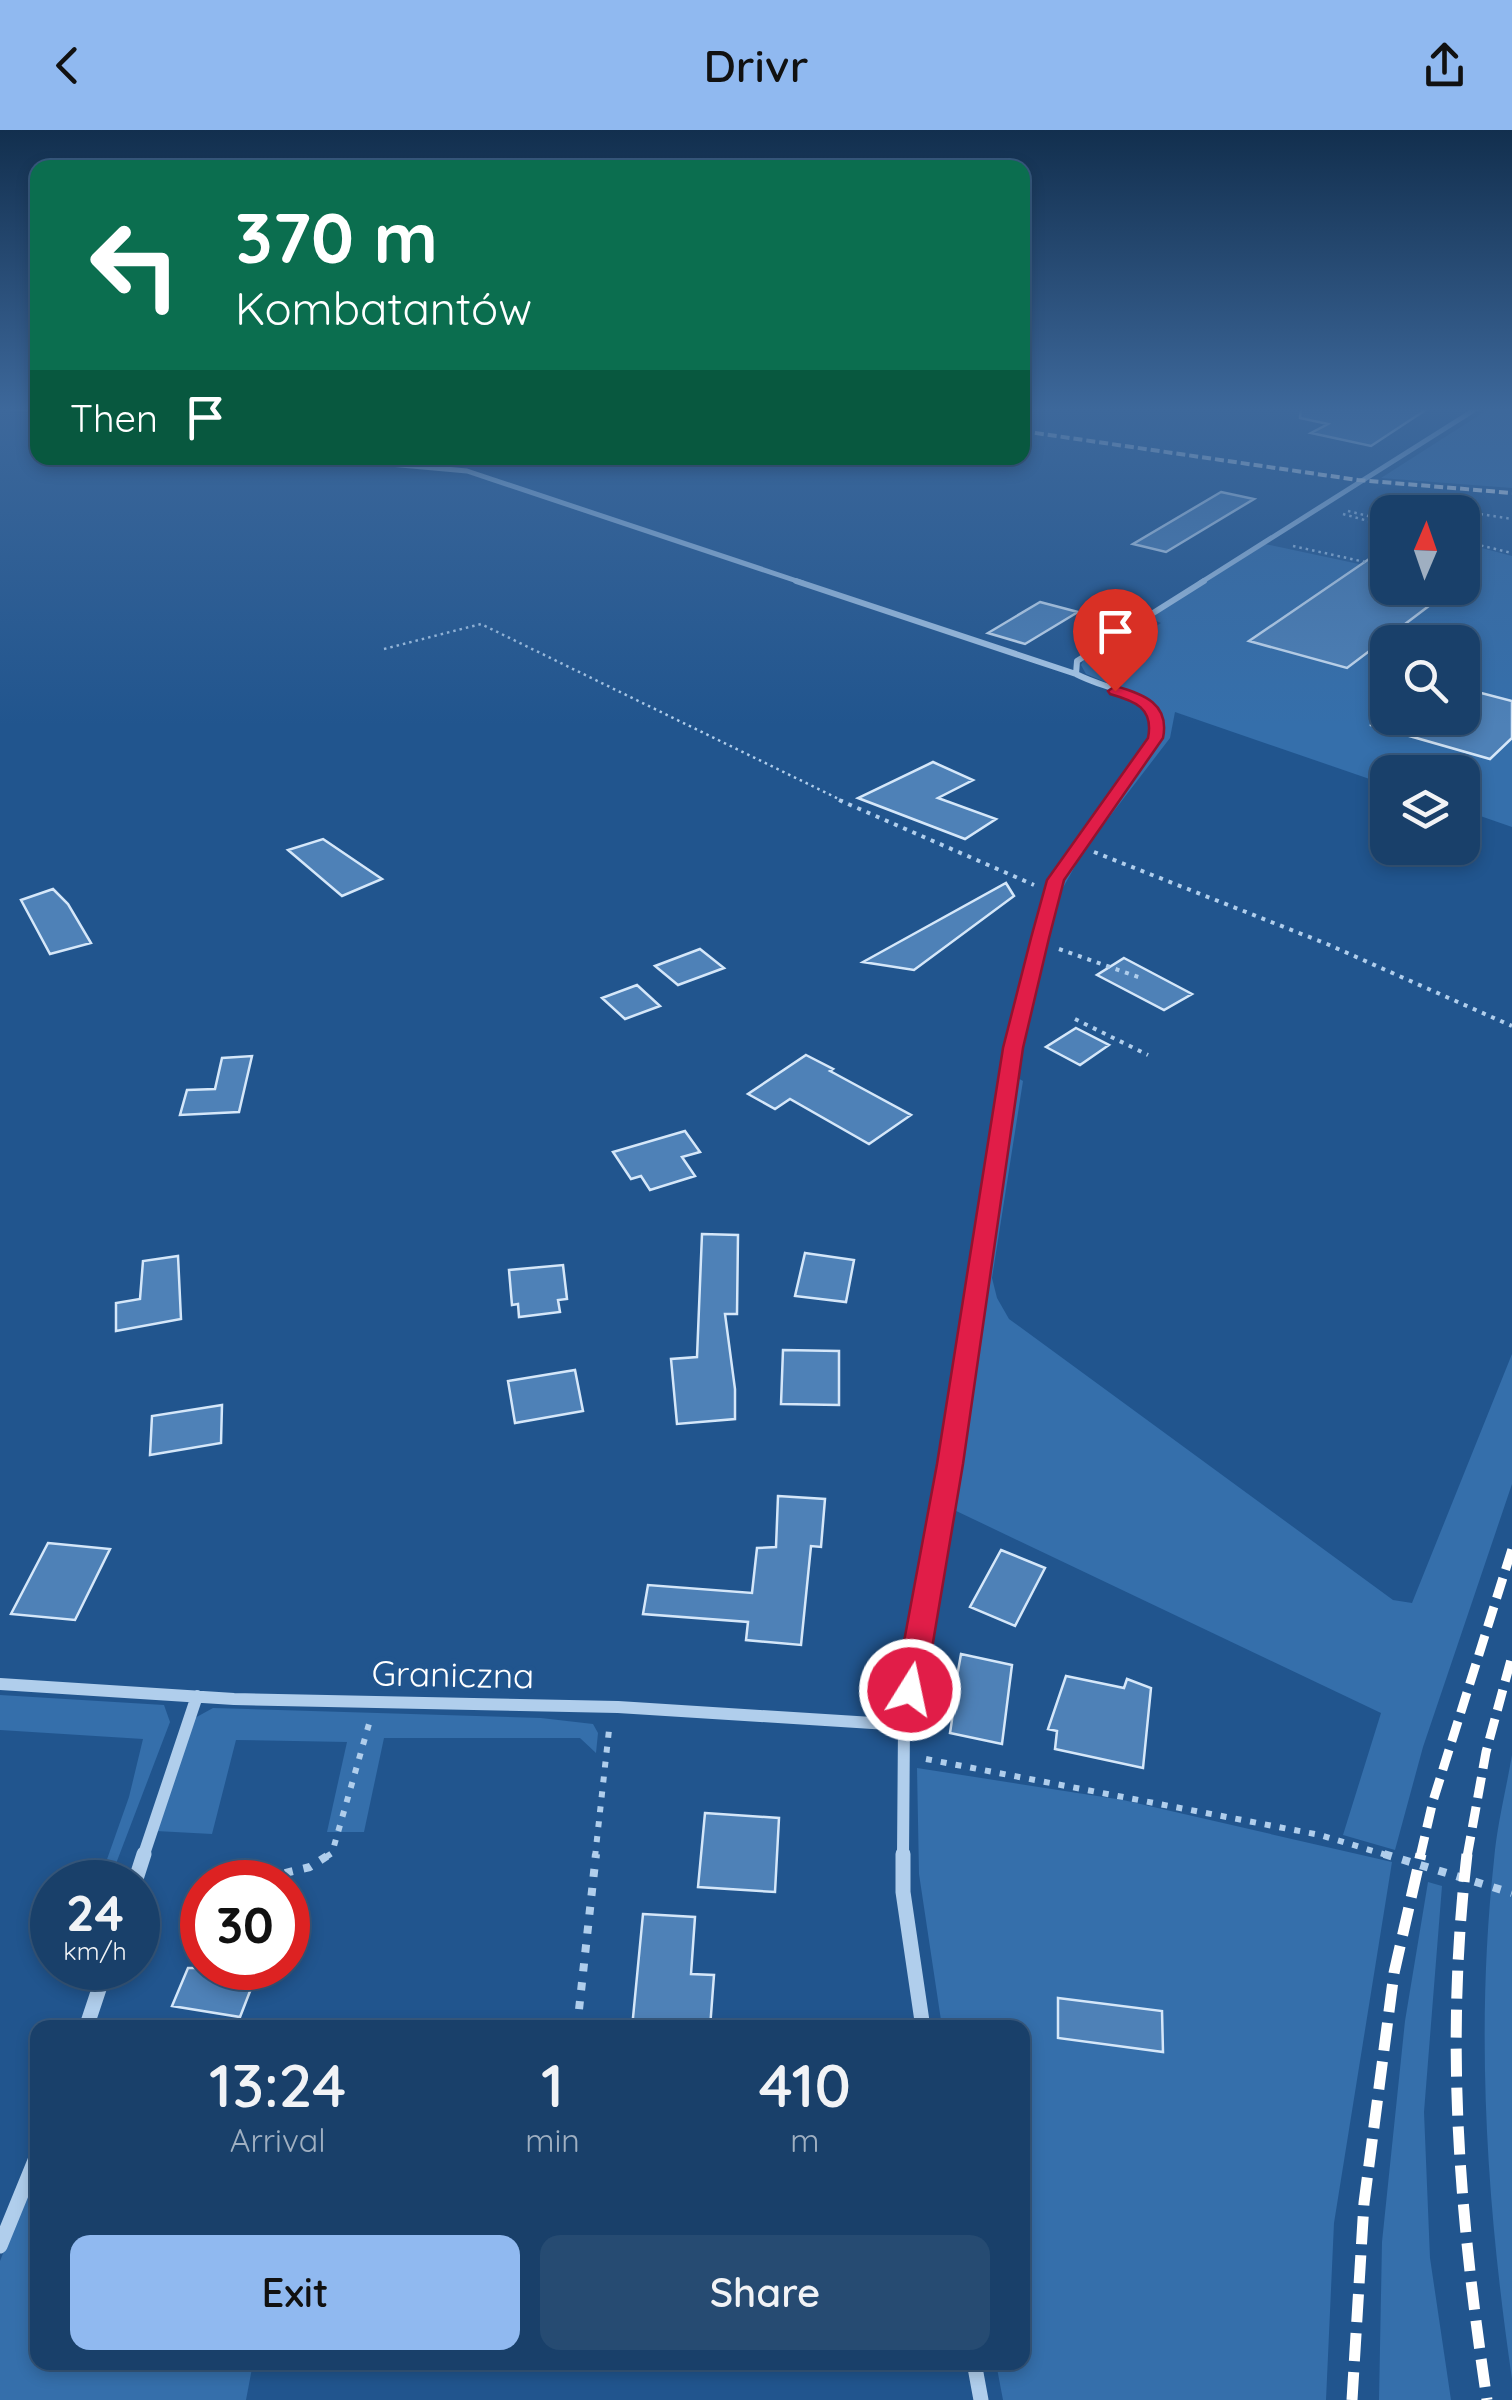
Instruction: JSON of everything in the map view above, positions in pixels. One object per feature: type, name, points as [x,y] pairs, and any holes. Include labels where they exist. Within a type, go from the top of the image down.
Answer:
[{"type":"street","points":[[587,513],[1076,674],[1092,684],[1138,697],[1152,708],[1158,723],[1156,738],[1056,880],[1013,1048],[950,1464],[904,1725],[904,1892],[923,2020]]},
{"type":"street","points":[[1076,674],[1077,661],[1094,648],[1308,513]]},
{"type":"street","name":"Graniczna","points":[[0,1684],[197,1696],[612,1707],[904,1725]]},
{"type":"street","points":[[142,1860],[197,1696]]},
{"type":"street","points":[[89,2020],[99,1990]]},
{"type":"street","points":[[0,2246],[30,2173]]},
{"type":"street","points":[[975,2370],[981,2400]]},
{"type":"path","points":[[1342,513],[1370,521]]},
{"type":"path","points":[[1480,513],[1512,520]]},
{"type":"path","points":[[1266,540],[1370,563]]},
{"type":"path","points":[[1480,545],[1512,553]]},
{"type":"path","points":[[384,649],[481,624],[823,793],[1052,893]]},
{"type":"path","points":[[1077,845],[1327,944],[1512,1026]]},
{"type":"path","points":[[1038,945],[1141,978]]},
{"type":"path","points":[[1075,1020],[1148,1055]]},
{"type":"path","points":[[310,1867],[332,1853],[375,1702]]},
{"type":"path","points":[[578,2020],[612,1707]]},
{"type":"path","points":[[904,1754],[1320,1834],[1512,1893]]},
{"type":"shaded area","points":[[1265,544],[1370,566],[1370,605],[1480,605],[1480,548],[1512,556],[1512,827],[1480,816],[1480,755],[1370,755],[1370,779],[1175,712],[1170,738],[1084,850],[1055,902],[1080,849],[1153,748],[1162,723],[1158,708],[1149,700],[1086,674],[1081,665],[1084,659],[1129,631],[1148,631],[1161,623],[1149,618]]},
{"type":"shaded area","points":[[1016,1077],[1023,1081],[992,1278],[997,1298],[1009,1319],[1393,1600],[1412,1603],[1512,1354],[1512,1484],[1423,1747],[1395,1850],[1343,1835],[1381,1713],[952,1509],[981,1283]]},
{"type":"shaded area","points":[[0,1695],[164,1705],[170,1722],[117,1860],[107,1860],[129,1797],[143,1739],[0,1730]]},
{"type":"shaded area","points":[[213,1708],[541,1718],[593,1724],[598,1733],[596,1753],[580,1738],[384,1738],[364,1832],[327,1832],[347,1742],[236,1740],[212,1834],[156,1831],[193,1719]]},
{"type":"shaded area","points":[[1512,1755],[1512,2379],[1490,2185],[1485,1990],[1494,1860]]},
{"type":"shaded area","points":[[917,1768],[1123,1800],[1392,1862],[1334,2223],[1326,2400],[1003,2400],[997,2370],[1030,2370],[1030,2020],[941,2020],[919,1874]]},
{"type":"shaded area","points":[[1428,1882],[1442,1886],[1424,2112],[1430,2258],[1451,2400],[1379,2400],[1382,2242],[1405,2021]]},
{"type":"shaded area","points":[[30,2186],[30,2370],[252,2370],[246,2400],[0,2400],[0,2261]]},
{"type":"building","points":[[1186,513],[1231,513],[1166,552],[1133,544]]},
{"type":"building","points":[[1370,558],[1370,605],[1430,605],[1404,625],[1370,625],[1370,651],[1347,668],[1249,641]]},
{"type":"building","points":[[1040,602],[1078,612],[1025,644],[988,633]]},
{"type":"building","points":[[1480,693],[1512,701],[1512,738],[1490,759],[1406,735],[1480,735]]},
{"type":"building","points":[[933,762],[973,780],[938,798],[996,819],[965,839],[858,798]]},
{"type":"building","points":[[323,839],[382,879],[342,896],[288,850]]},
{"type":"building","points":[[1006,883],[1014,896],[914,970],[863,962]]},
{"type":"building","points":[[53,889],[68,904],[91,943],[50,954],[21,900]]},
{"type":"building","points":[[700,949],[724,968],[678,985],[655,966]]},
{"type":"building","points":[[1124,958],[1192,994],[1164,1010],[1097,975]]},
{"type":"building","points":[[637,985],[660,1006],[625,1019],[602,998]]},
{"type":"building","points":[[1076,1028],[1109,1045],[1080,1065],[1046,1047]]},
{"type":"building","points":[[806,1055],[911,1115],[869,1144],[790,1099],[775,1109],[748,1094]]},
{"type":"building","points":[[252,1056],[239,1112],[180,1115],[187,1090],[215,1089],[222,1058]]},
{"type":"building","points":[[685,1131],[700,1152],[682,1157],[695,1176],[650,1190],[641,1176],[631,1179],[613,1152]]},
{"type":"building","points":[[702,1234],[738,1235],[737,1314],[725,1314],[735,1419],[677,1424],[671,1359],[697,1357]]},
{"type":"building","points":[[805,1253],[854,1260],[846,1302],[795,1296]]},
{"type":"building","points":[[178,1256],[181,1319],[116,1331],[116,1303],[140,1299],[143,1261]]},
{"type":"building","points":[[563,1265],[567,1299],[558,1300],[560,1312],[519,1317],[518,1304],[512,1305],[509,1270]]},
{"type":"building","points":[[783,1350],[839,1351],[839,1405],[781,1404]]},
{"type":"building","points":[[575,1370],[583,1411],[515,1423],[508,1381]]},
{"type":"building","points":[[222,1405],[221,1443],[150,1455],[152,1416]]},
{"type":"building","points":[[778,1496],[825,1499],[821,1547],[811,1546],[801,1645],[746,1640],[748,1622],[643,1614],[648,1585],[752,1593],[757,1548],[776,1547]]},
{"type":"building","points":[[48,1543],[110,1549],[75,1620],[11,1614]]},
{"type":"building","points":[[1001,1550],[1045,1568],[1015,1626],[970,1607]]},
{"type":"building","points":[[961,1654],[1012,1665],[1002,1744],[950,1733],[953,1713],[936,1710],[941,1685],[955,1688]]},
{"type":"building","points":[[1066,1676],[1124,1688],[1127,1679],[1151,1688],[1143,1768],[1055,1749],[1057,1731],[1048,1729]]},
{"type":"building","points":[[705,1813],[779,1818],[775,1892],[698,1887]]},
{"type":"building","points":[[643,1914],[695,1917],[691,1974],[714,1975],[711,2020],[633,2020]]},
{"type":"building","points":[[180,1987],[250,1990],[240,2017],[172,2006]]},
{"type":"building","points":[[1058,1998],[1162,2011],[1163,2052],[1058,2038]]},
{"type":"railway","points":[[1420,1857],[1433,1801],[1512,1549]]},
{"type":"railway","points":[[1467,1857],[1486,1752],[1512,1656]]},
{"type":"railway","points":[[1352,2400],[1364,2203],[1394,1973],[1421,1854]]},
{"type":"railway","points":[[1467,1854],[1457,1993],[1458,2128],[1469,2262],[1487,2400]]},
{"type":"route","points":[[910,1690],[950,1464],[1013,1048],[1040,938],[1056,880],[1083,836],[1156,738],[1158,723],[1152,708],[1138,697],[1115,691]]}]
